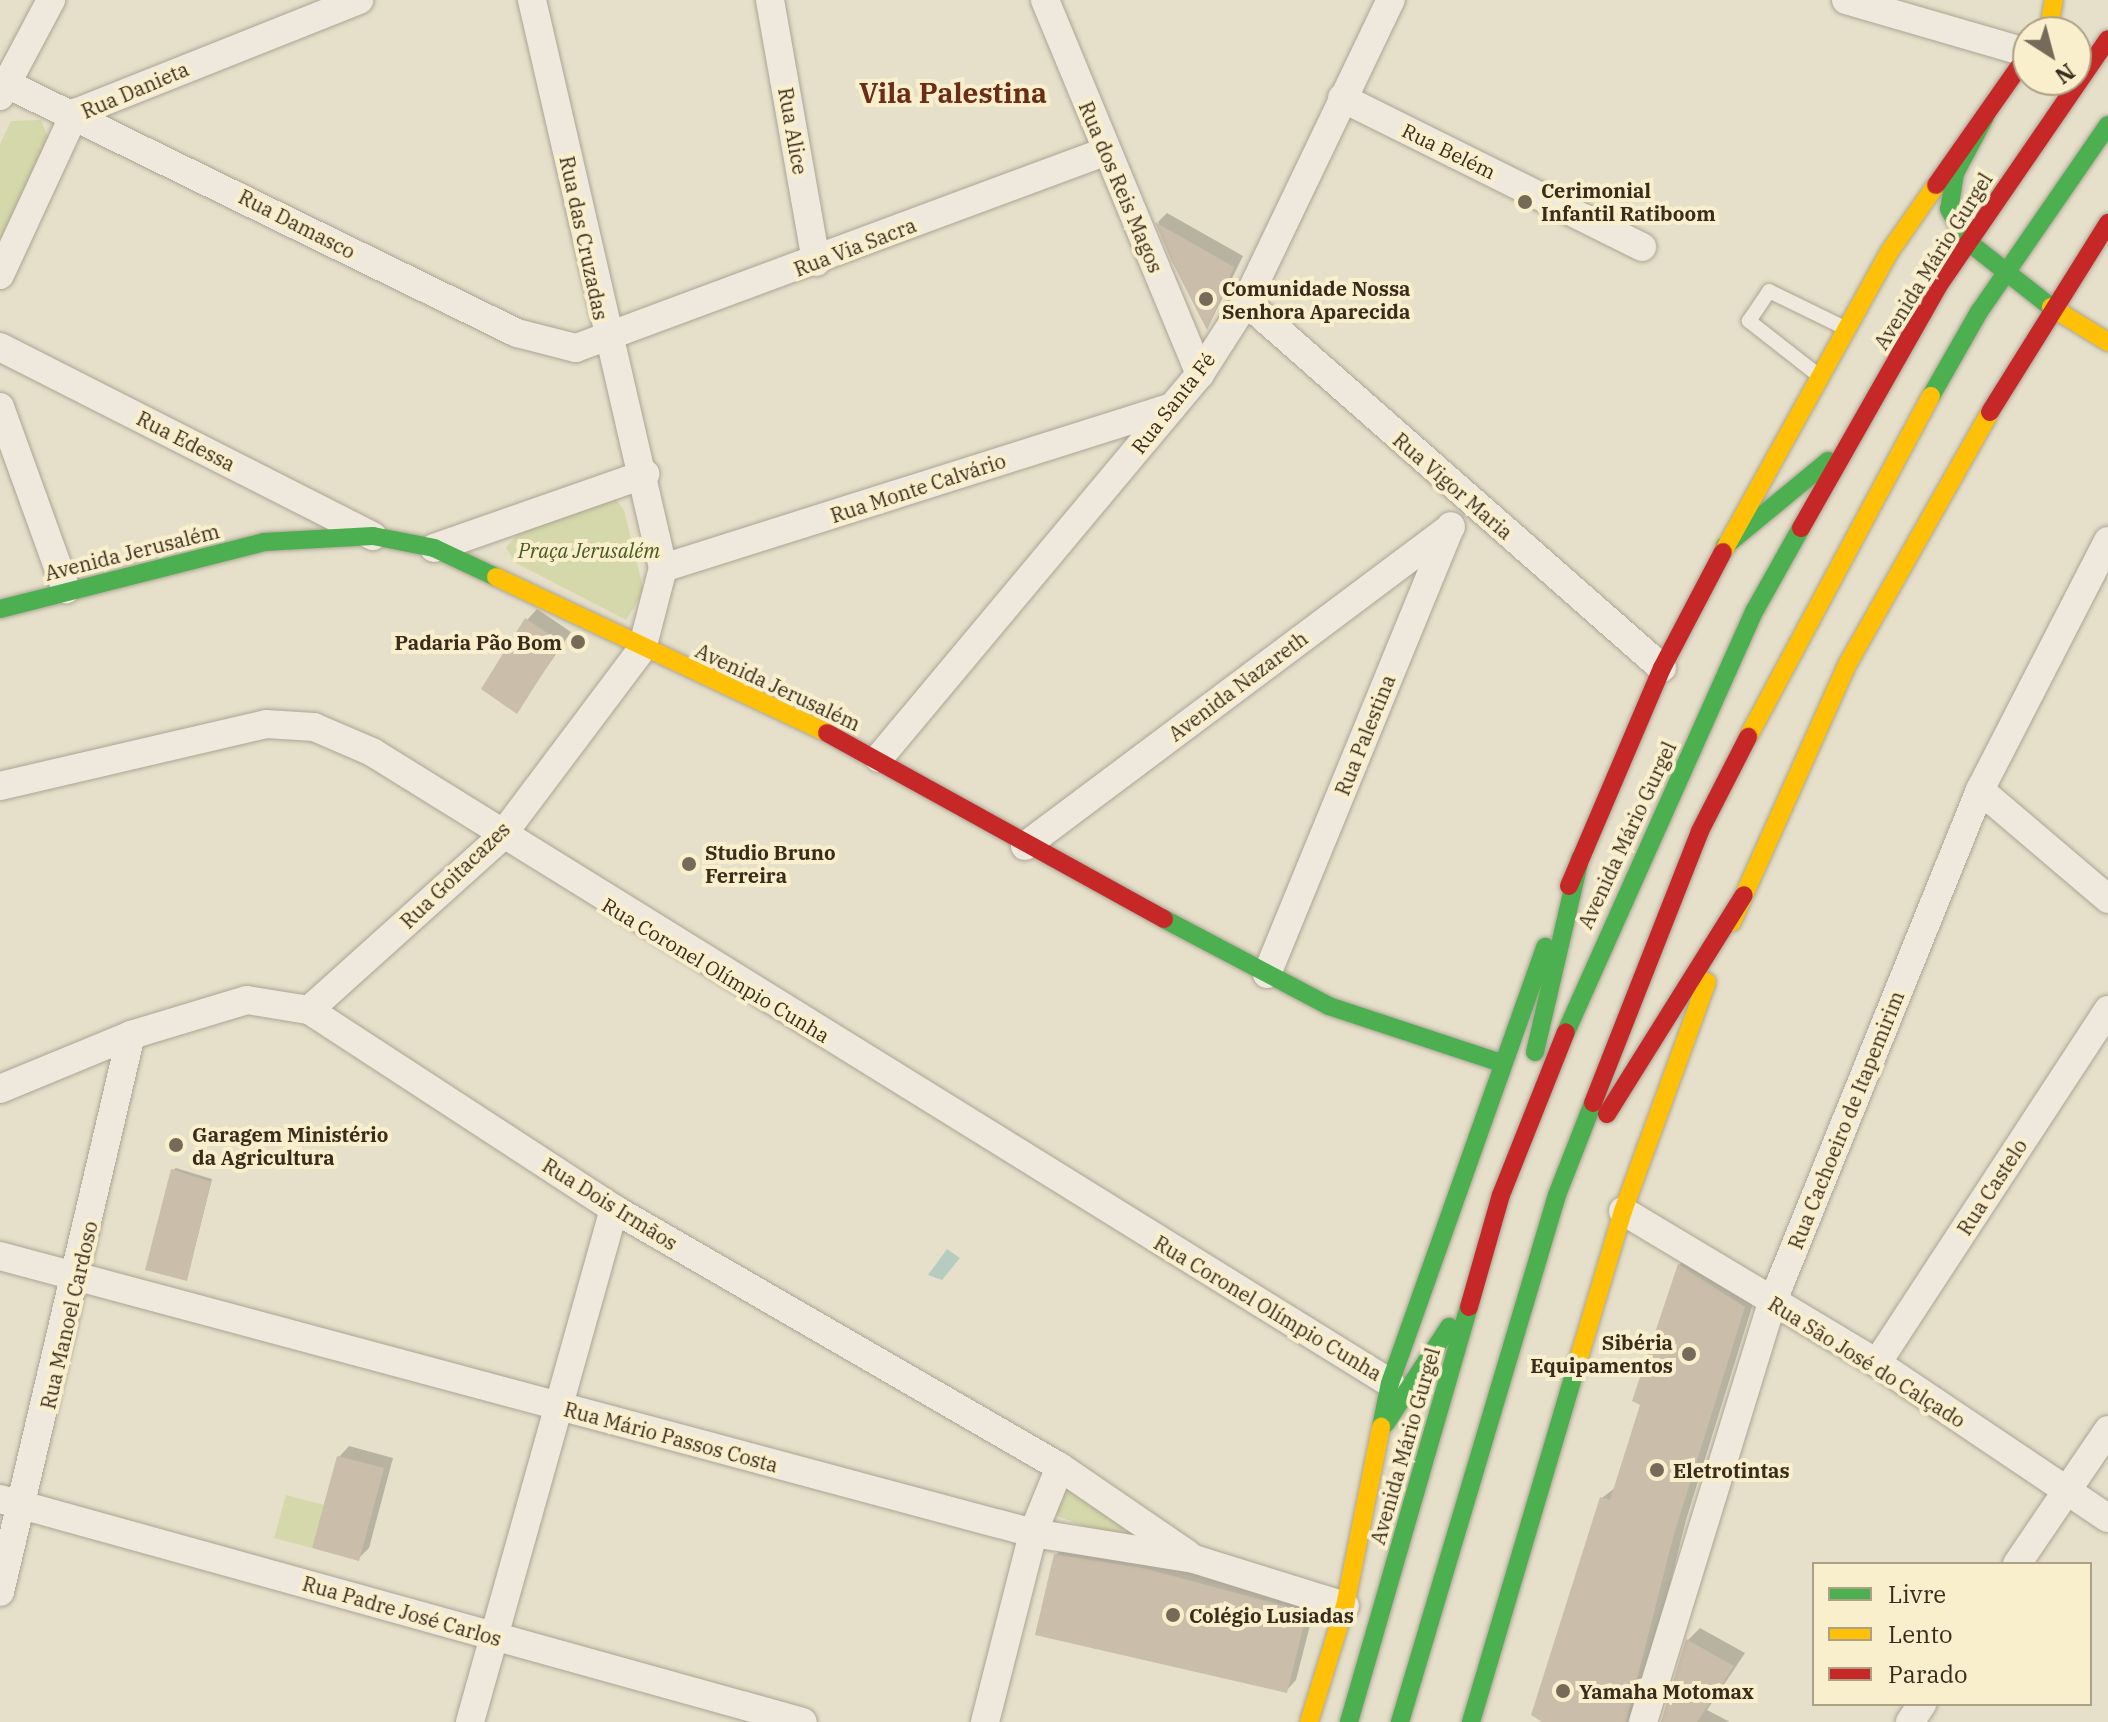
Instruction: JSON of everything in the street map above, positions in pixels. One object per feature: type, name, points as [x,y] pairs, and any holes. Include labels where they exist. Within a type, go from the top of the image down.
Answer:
[{"type":"main road","name":"Avenida Mário Gurgel","points":[[1349,1722],[1501,1195],[1606,933],[1742,638],[1849,444],[1967,241],[2108,39]]},
{"type":"main road","name":"Avenida Mário Gurgel","points":[[1309,1722],[1345,1606],[1386,1423],[1390,1383],[1498,1062],[1580,858],[1662,668],[1818,375],[1845,328],[2012,77]]},
{"type":"main road","points":[[1985,117],[1955,173],[1949,209],[1967,241],[2005,274],[2108,342]]},
{"type":"main road","points":[[1400,1722],[1557,1195],[1700,831],[1832,570],[2005,274],[2108,125]]},
{"type":"main road","points":[[1474,1721],[1623,1211],[1670,1066],[1847,665],[2051,307],[2108,223]]},
{"type":"main road","points":[[2076,267],[2092,299]]},
{"type":"main road","points":[[1725,546],[1849,444]]},
{"type":"main road","name":"Avenida Jerusalém","points":[[0,609],[66,589],[264,542],[373,536],[434,548],[642,649],[879,758],[1025,846],[1329,1006],[1498,1062]]},
{"type":"main road","points":[[1501,1195],[1580,858]]},
{"type":"main road","points":[[1557,1195],[1744,895]]},
{"type":"main road","points":[[1386,1423],[1474,1288]]},
{"type":"main road","points":[[1417,1722],[1419,1659]]},
{"type":"street","points":[[2,90],[51,0]]},
{"type":"street","name":"Rua Danieta","points":[[0,275],[75,113],[359,0]]},
{"type":"street","name":"Rua das Cruzadas","points":[[532,0],[606,341],[645,474],[663,568],[642,649]]},
{"type":"street","name":"Rua Alice","points":[[770,0],[816,262]]},
{"type":"street","name":"Rua dos Reis Magos","points":[[1045,0],[1104,152],[1200,374]]},
{"type":"street","name":"Rua Santa Fé","points":[[879,758],[1200,374],[1246,302],[1391,0]]},
{"type":"street","points":[[1846,0],[2012,49]]},
{"type":"street","name":"Rua Damasco","points":[[2,90],[75,113],[517,333],[576,348],[606,341]]},
{"type":"street","name":"Rua Belém","points":[[1342,98],[1642,247]]},
{"type":"street","name":"Rua Via Sacra","points":[[606,341],[1104,152]]},
{"type":"street","name":"Rua Vigor Maria","points":[[1246,302],[1662,668]]},
{"type":"street","name":"Rua Edessa","points":[[0,347],[373,536]]},
{"type":"street","points":[[0,407],[66,589]]},
{"type":"street","name":"Rua Monte Calvário","points":[[663,568],[1173,407]]},
{"type":"street","points":[[434,548],[645,474]]},
{"type":"street","name":"Rua Palestina","points":[[1267,974],[1466,497]]},
{"type":"street","name":"Avenida Nazareth","points":[[1025,846],[1451,527]]},
{"type":"street","name":"Rua Cachoeiro de Itapemirim","points":[[1643,1722],[1772,1303],[1980,790],[2108,541]]},
{"type":"street","name":"Rua Goitacazes","points":[[309,1010],[500,838],[642,649]]},
{"type":"street","name":"Rua Coronel Olímpio Cunha","points":[[0,786],[266,724],[314,727],[372,752],[500,838],[1390,1383]]},
{"type":"street","points":[[1980,790],[2108,899]]},
{"type":"street","name":"Rua Dois Irmãos","points":[[0,1089],[131,1035],[247,1000],[309,1010],[614,1209],[1060,1467],[1194,1559]]},
{"type":"street","name":"Rua Castelo","points":[[1877,1363],[2108,1010]]},
{"type":"street","name":"Rua Manoel Cardoso","points":[[0,1592],[12,1502],[79,1280],[131,1035]]},
{"type":"street","points":[[470,1722],[556,1406],[614,1209]]},
{"type":"street","name":"Rua São José do Calçado","points":[[1623,1211],[1772,1303],[1877,1363],[2108,1518]]},
{"type":"street","name":"Rua Mário Passos Costa","points":[[0,1256],[79,1280],[1033,1533],[1194,1559],[1345,1606]]},
{"type":"street","points":[[2018,1562],[2108,1430]]},
{"type":"street","points":[[985,1722],[1033,1533],[1060,1467]]},
{"type":"street","name":"Rua Padre José Carlos","points":[[12,1502],[803,1722]]},
{"type":"lane","points":[[1818,375],[1749,321],[1769,291],[1845,328]]},
{"type":"green space","points":[[41,120],[49,140],[0,240],[0,144],[11,121]]},
{"type":"green space","name":"Praça Jerusalém","points":[[613,496],[624,510],[644,592],[626,620],[516,563],[506,548],[524,526]]},
{"type":"green space","points":[[1063,1481],[1125,1528],[1121,1533],[1115,1538],[1052,1514]]},
{"type":"green space","points":[[286,1495],[324,1505],[312,1548],[274,1538]]},
{"type":"shaded area","points":[[947,1249],[960,1258],[942,1280],[928,1275]]},
{"type":"building","name":"Comunidade Nossa Senhora Aparecida","points":[[1155,222],[1234,267],[1207,330],[1171,260]]},
{"type":"building","points":[[525,618],[562,643],[517,714],[481,689]]},
{"type":"building","points":[[171,1169],[211,1182],[187,1281],[145,1270]]},
{"type":"building","points":[[1678,1264],[1745,1307],[1674,1534],[1626,1722],[1542,1722],[1531,1715],[1600,1497],[1610,1500],[1640,1405],[1632,1401]]},
{"type":"building","points":[[337,1456],[384,1468],[359,1561],[312,1548]]},
{"type":"building","name":"Colégio Lusiadas","points":[[1054,1554],[1143,1568],[1307,1612],[1287,1693],[1035,1635]]},
{"type":"building","points":[[1686,1639],[1734,1666],[1697,1722],[1661,1722]]},
{"type":"traffic: fast","points":[[1985,117],[1955,173],[1949,209],[1967,241],[2051,307]]},
{"type":"traffic: fast","points":[[1931,396],[1979,312],[2108,125]]},
{"type":"traffic: fast","points":[[1725,546],[1828,461]]},
{"type":"traffic: fast","points":[[1566,1032],[1755,610],[1801,528]]},
{"type":"traffic: fast","points":[[0,609],[264,542],[373,536],[434,548],[496,577]]},
{"type":"traffic: fast","points":[[1535,1052],[1580,858]]},
{"type":"traffic: fast","points":[[1164,919],[1329,1006],[1498,1062]]},
{"type":"traffic: fast","points":[[1381,1427],[1390,1383],[1545,947]]},
{"type":"traffic: fast","points":[[1400,1722],[1557,1195],[1593,1103]]},
{"type":"traffic: fast","points":[[1349,1722],[1469,1307]]},
{"type":"traffic: fast","points":[[1386,1423],[1449,1327]]},
{"type":"traffic: fast","points":[[1471,1722],[1578,1361]]},
{"type":"traffic: slow","points":[[2051,16],[2054,0]]},
{"type":"traffic: slow","points":[[1723,552],[1890,251],[1936,185]]},
{"type":"traffic: slow","points":[[2051,307],[2108,342]]},
{"type":"traffic: slow","points":[[1748,737],[1931,396]]},
{"type":"traffic: slow","points":[[1732,922],[1847,665],[1990,412]]},
{"type":"traffic: slow","points":[[496,577],[827,733]]},
{"type":"traffic: slow","points":[[1578,1361],[1623,1211],[1707,982]]},
{"type":"traffic: slow","points":[[1309,1722],[1345,1606],[1381,1427]]},
{"type":"traffic: jam","points":[[1801,528],[1939,285],[2108,39]]},
{"type":"traffic: jam","points":[[1936,185],[2012,77]]},
{"type":"traffic: jam","points":[[1990,412],[2108,223]]},
{"type":"traffic: jam","points":[[1569,886],[1662,668],[1723,552]]},
{"type":"traffic: jam","points":[[827,733],[1164,919]]},
{"type":"traffic: jam","points":[[1593,1103],[1700,831],[1748,737]]},
{"type":"traffic: jam","points":[[1607,1114],[1744,895]]},
{"type":"traffic: jam","points":[[1469,1307],[1501,1195],[1566,1032]]},
{"type":"place","name":"Cerimonial Infantil Ratiboom","points":[[1525,202]]},
{"type":"place","name":"Comunidade Nossa Senhora Aparecida","points":[[1206,299]]},
{"type":"place","name":"Padaria Pão Bom","points":[[578,642]]},
{"type":"place","name":"Studio Bruno Ferreira","points":[[689,864]]},
{"type":"place","name":"Garagem Ministério da Agricultura","points":[[176,1145]]},
{"type":"place","name":"Sibéria Equipamentos","points":[[1689,1354]]},
{"type":"place","name":"Eletrotintas","points":[[1657,1470]]},
{"type":"place","name":"Colégio Lusiadas","points":[[1173,1615]]},
{"type":"place","name":"Yamaha Motomax","points":[[1563,1691]]},
{"type":"district","name":"Vila Palestina","points":[[953,93]]}]
